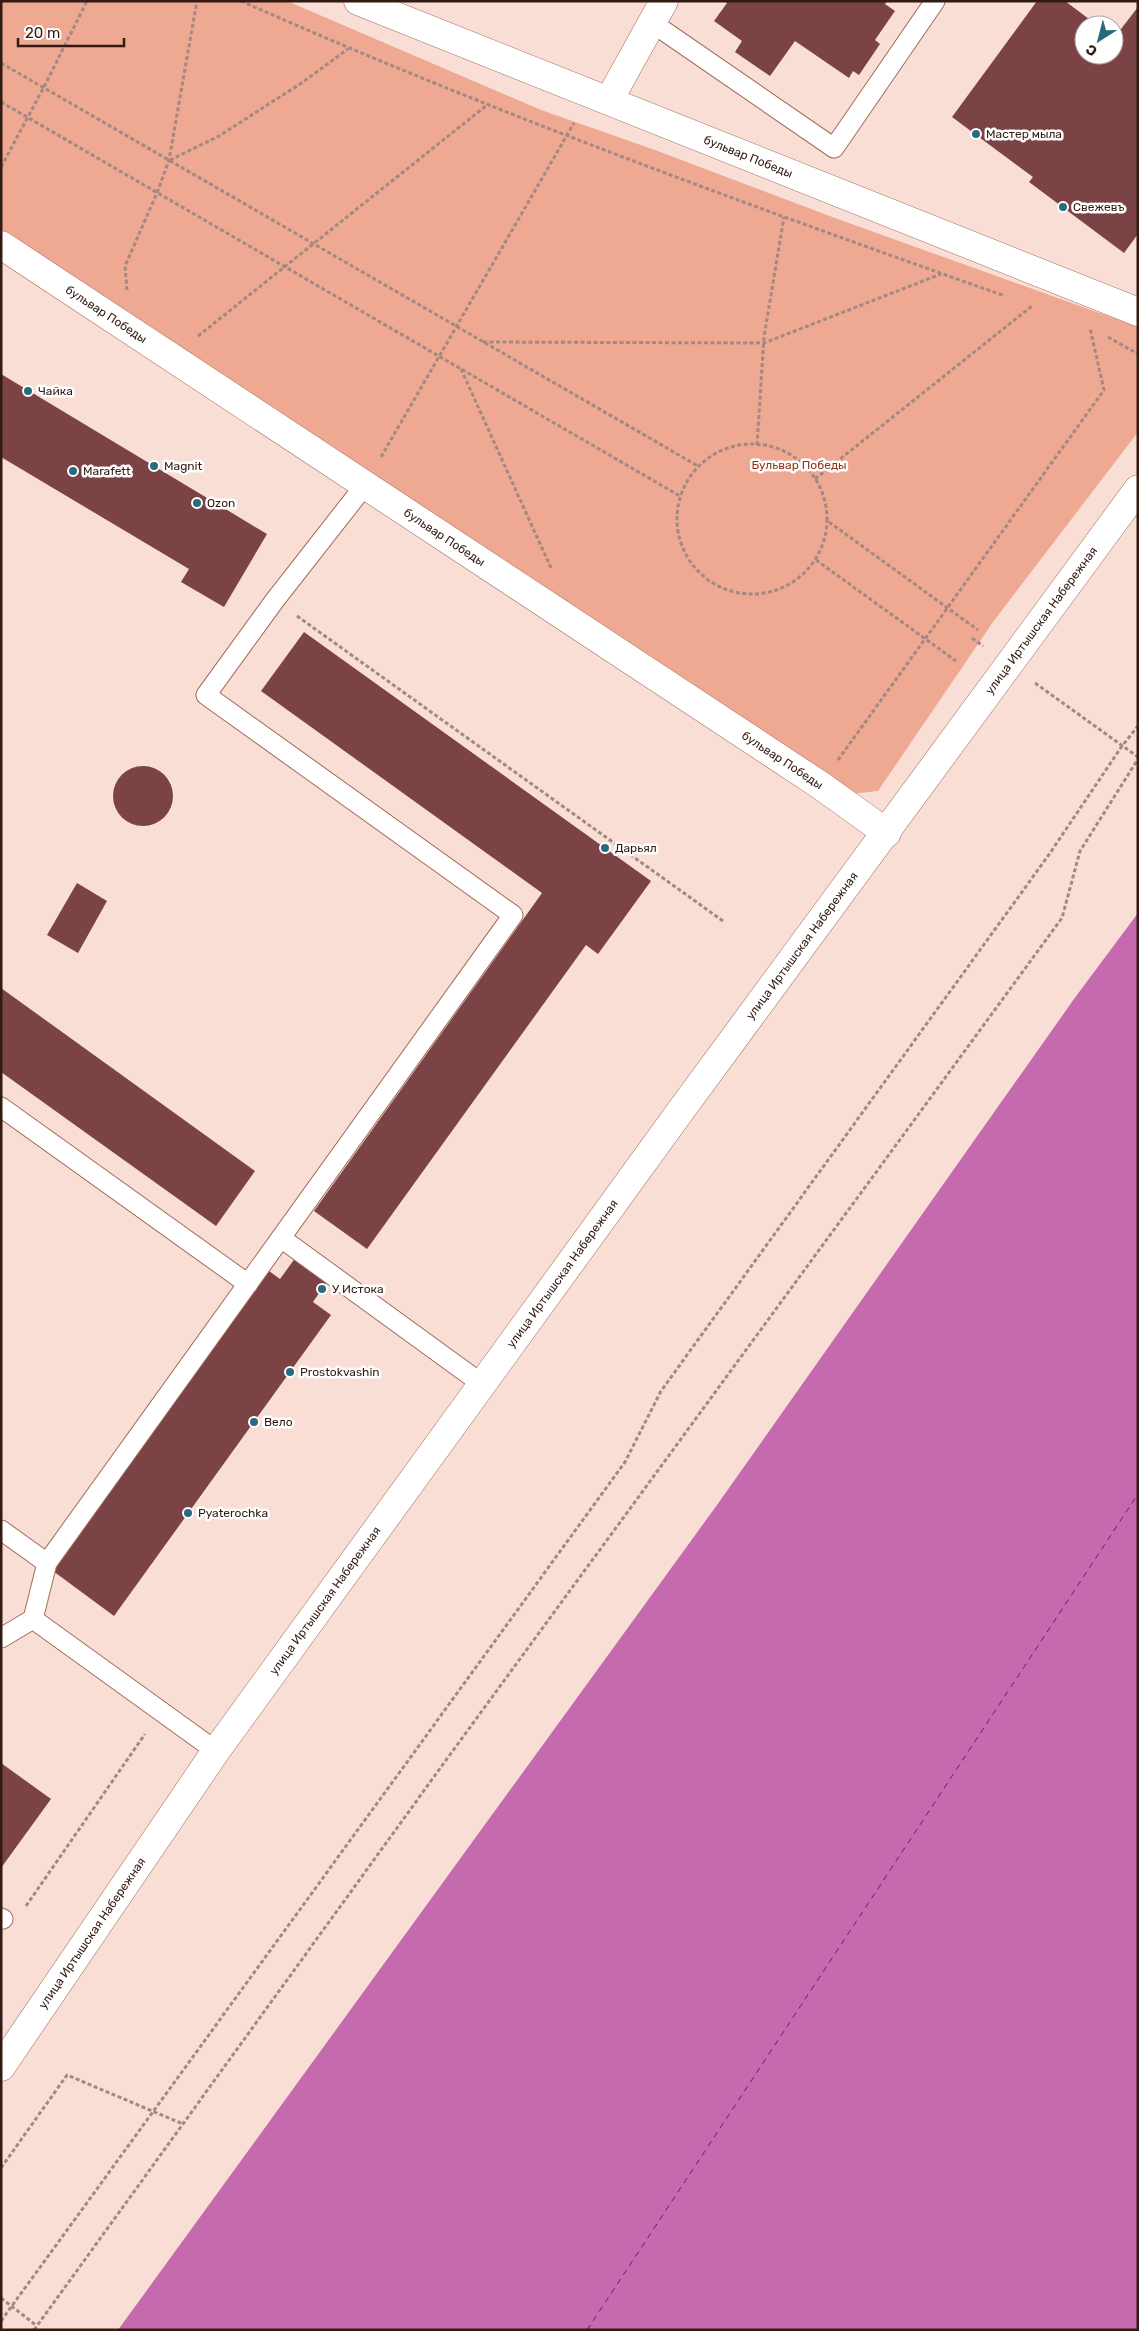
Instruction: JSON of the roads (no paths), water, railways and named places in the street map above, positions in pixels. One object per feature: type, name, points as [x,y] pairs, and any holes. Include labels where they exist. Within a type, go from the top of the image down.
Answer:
[{"type":"street","name":"бульвар Победы","points":[[358,1],[1138,312]]},
{"type":"street","points":[[600,97],[658,12]]},
{"type":"street","name":"бульвар Победы","points":[[1,245],[820,785],[887,833]]},
{"type":"street","name":"улица Иртышская Набережная","points":[[3,2063],[216,1751],[482,1384],[1138,489]]},
{"type":"lane","points":[[658,12],[834,148],[935,1]]},
{"type":"lane","points":[[1,1638],[33,1619],[47,1563],[513,916],[206,695],[275,600],[365,485]]},
{"type":"lane","points":[[1,1107],[248,1284]]},
{"type":"lane","points":[[281,1238],[482,1384]]},
{"type":"lane","points":[[1,1530],[47,1563]]},
{"type":"lane","points":[[33,1619],[216,1751]]},
{"type":"place","name":"Мастер мыла","points":[[976,134]]},
{"type":"place","name":"Свежевъ","points":[[1063,207]]},
{"type":"place","name":"Чайка","points":[[28,391]]},
{"type":"place","name":"Magnit","points":[[154,466]]},
{"type":"place","name":"Marafett","points":[[73,471]]},
{"type":"place","name":"Ozon","points":[[197,503]]},
{"type":"place","name":"Дарьял","points":[[605,848]]},
{"type":"place","name":"У Истока","points":[[322,1289]]},
{"type":"place","name":"Prostokvashin","points":[[290,1372]]},
{"type":"place","name":"Вело","points":[[254,1422]]},
{"type":"place","name":"Pyaterochka","points":[[188,1513]]},
{"type":"park label","name":"Бульвар Победы","points":[[799,465]]}]
